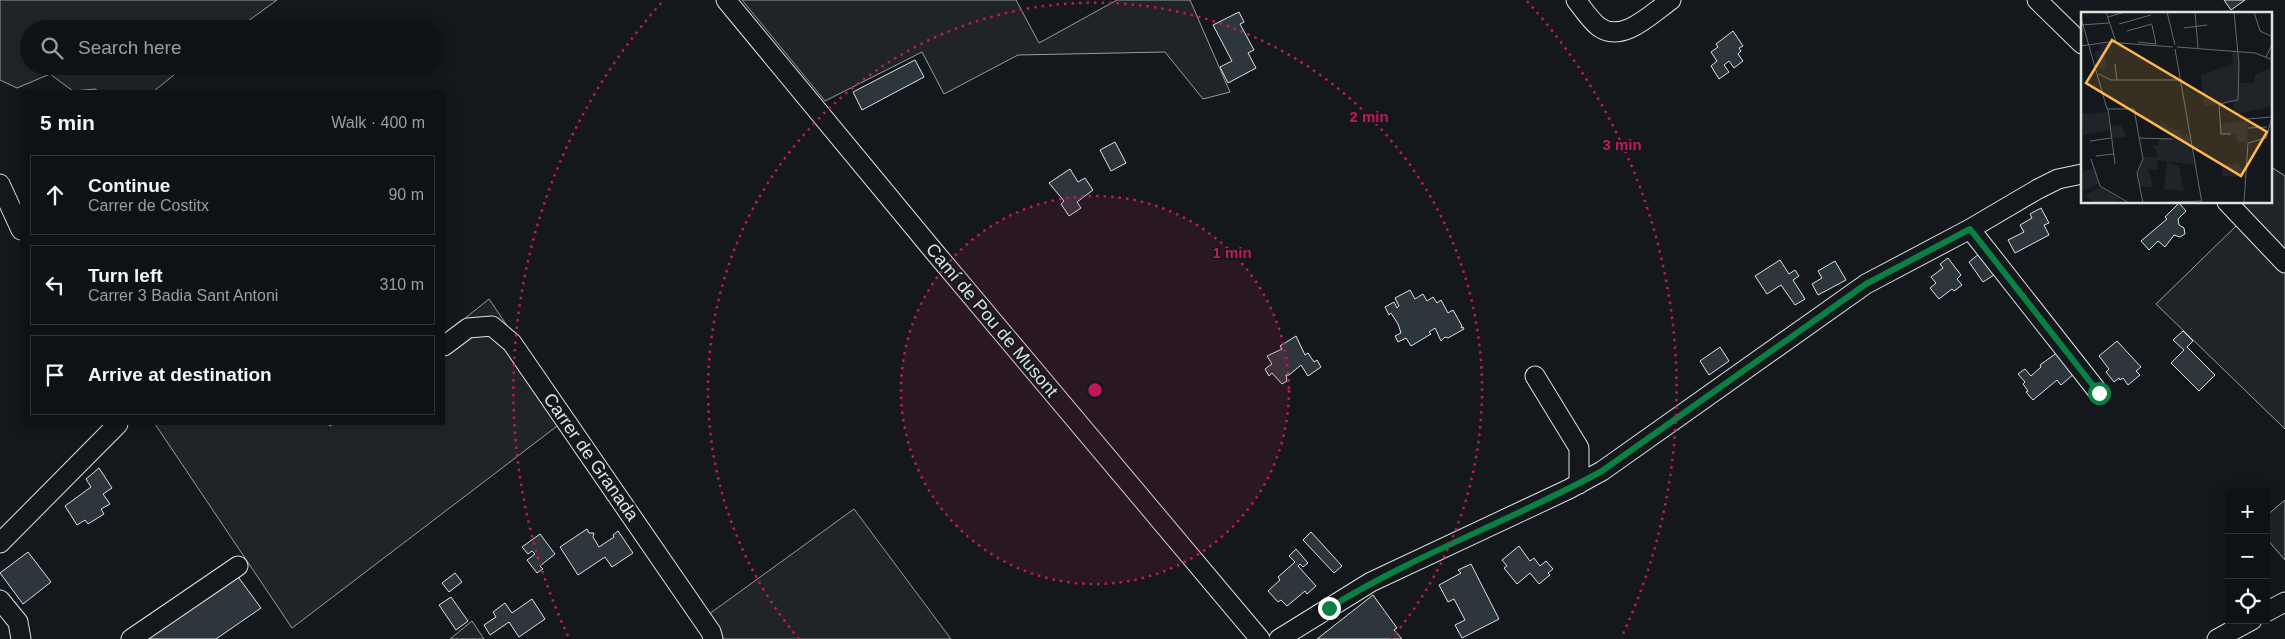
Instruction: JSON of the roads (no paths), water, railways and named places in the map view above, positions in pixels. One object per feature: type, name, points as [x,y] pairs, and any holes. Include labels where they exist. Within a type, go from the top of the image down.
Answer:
[{"type":"street","name":"Camí de Pou de Musont","points":[[726,0],[932,249],[1260,639]]},
{"type":"street","points":[[1576,0],[1598,26],[1608,32],[1619,33],[1671,0]]},
{"type":"street","points":[[2036,0],[2081,43]]},
{"type":"street","points":[[1279,639],[1371,582],[1579,484],[1602,471],[1866,284],[1970,229],[2058,178],[2081,174]]},
{"type":"street","points":[[0,184],[20,228]]},
{"type":"street","points":[[2229,204],[2285,263]]},
{"type":"street","points":[[1970,229],[2099,393]]},
{"type":"street","name":"Carrer de Granada","points":[[445,345],[468,328],[492,326],[512,343],[711,632],[713,639]]},
{"type":"street","points":[[1534,376],[1579,448],[1579,484]]},
{"type":"street","points":[[0,543],[117,425]]},
{"type":"street","points":[[131,639],[238,566]]},
{"type":"street","points":[[0,600],[18,622],[21,639]]},
{"type":"street","points":[[2270,610],[2285,602]]},
{"type":"street","points":[[2227,637],[2246,624]]}]
